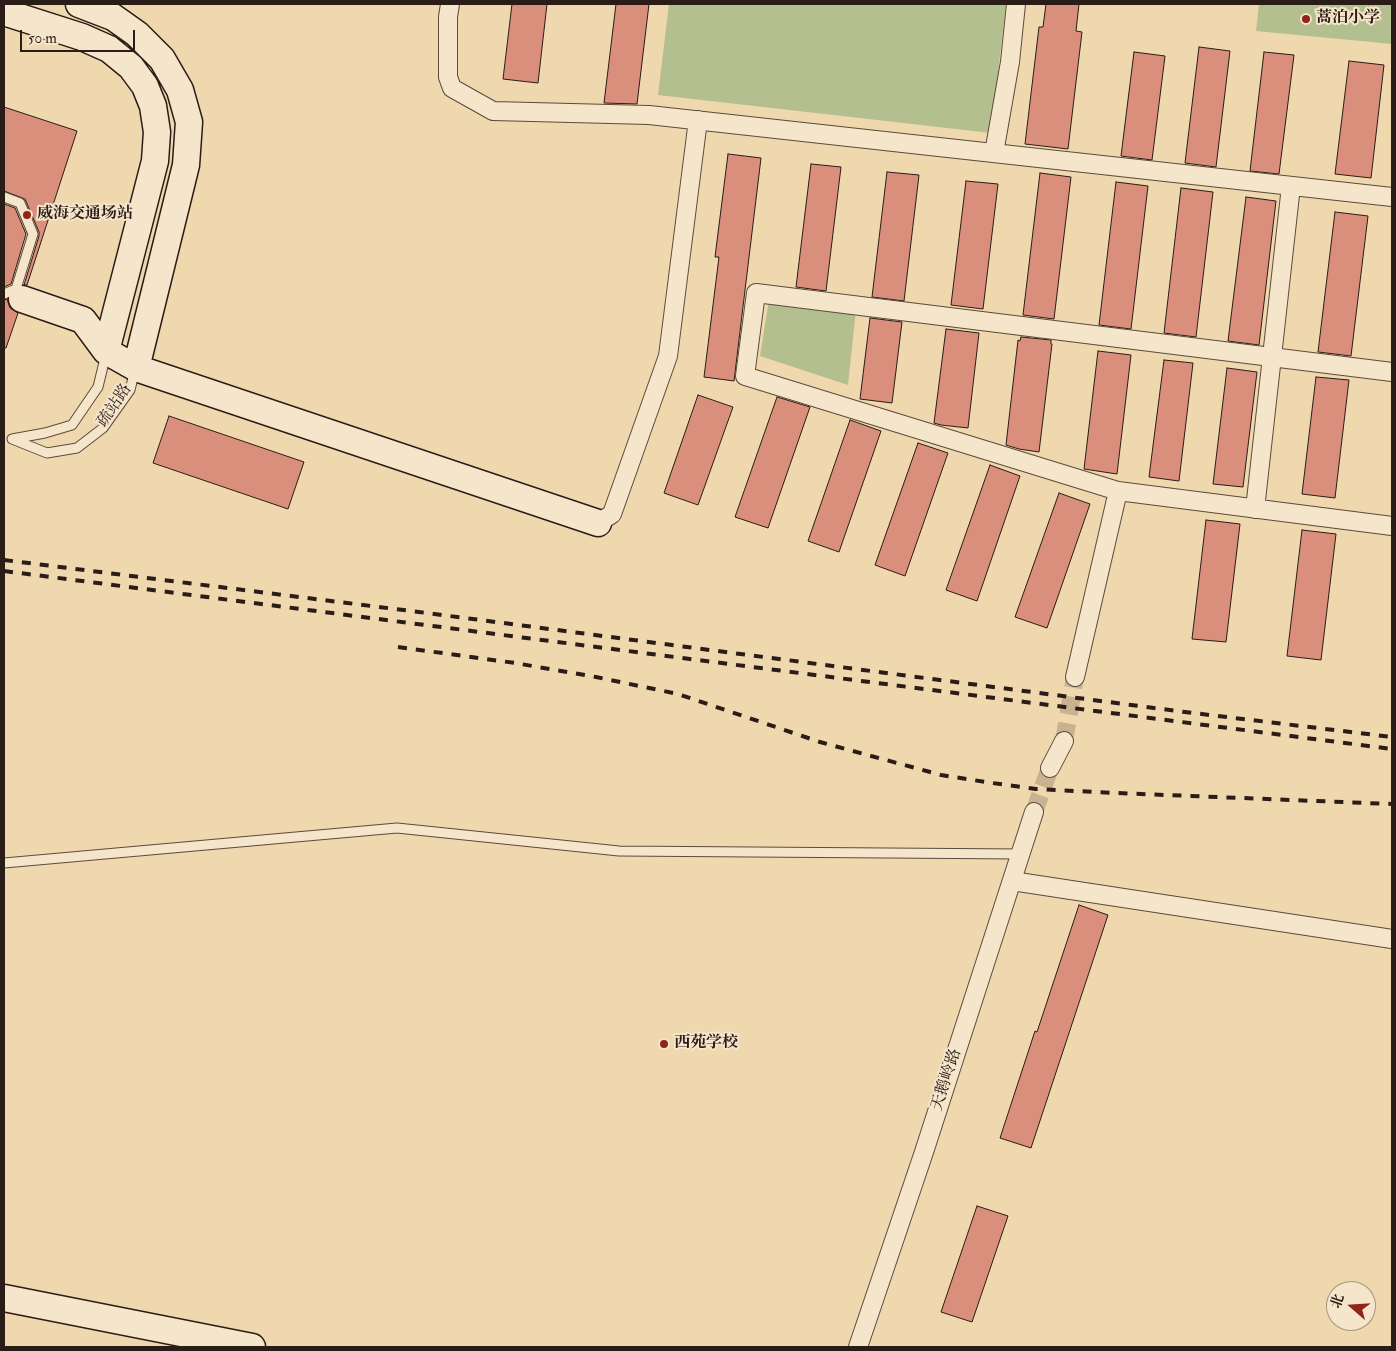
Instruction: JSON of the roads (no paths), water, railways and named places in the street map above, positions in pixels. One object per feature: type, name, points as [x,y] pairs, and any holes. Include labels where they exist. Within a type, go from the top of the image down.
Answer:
[{"type":"street","name":"疏站路","points":[[79,4],[113,17],[138,34],[162,59],[180,90],[188,122],[186,165],[136,368]]},
{"type":"street","points":[[450,4],[448,17],[448,77],[452,88],[493,111],[649,115],[1392,197]]},
{"type":"street","points":[[994,153],[1010,62],[1016,4]]},
{"type":"street","name":"疏站路","points":[[4,12],[82,37],[109,49],[131,67],[145,86],[153,106],[157,132],[155,161],[106,351]]},
{"type":"street","points":[[13,297],[83,320],[106,351],[136,368],[598,523],[612,514],[668,356],[698,120]]},
{"type":"street","points":[[1255,508],[1292,186]]},
{"type":"street","points":[[1392,372],[756,293],[745,376],[1118,491],[1392,526]]},
{"type":"street","points":[[1076,677],[1118,491]]},
{"type":"street","points":[[1050,768],[1064,741]]},
{"type":"street","name":"天鹅岭路","points":[[858,1347],[924,1152],[1034,812]]},
{"type":"street","points":[[1012,882],[1392,939]]},
{"type":"street","points":[[4,1298],[252,1347]]},
{"type":"lane","points":[[4,197],[20,203],[33,234],[13,297]]},
{"type":"lane","name":"疏站路","points":[[8,437],[45,433],[72,425],[98,387],[106,351]]},
{"type":"lane","name":"疏站路","points":[[8,437],[47,453],[77,448],[103,428],[130,390],[136,368]]},
{"type":"lane","points":[[4,863],[396,828],[619,851],[1021,854]]},
{"type":"tunnel","points":[[1064,741],[1075,677]]},
{"type":"tunnel","points":[[1034,812],[1050,768]]},
{"type":"railway","points":[[4,560],[1392,737]]},
{"type":"railway","points":[[4,571],[1392,749]]},
{"type":"railway","points":[[398,647],[515,663],[678,694],[820,742],[941,775],[1036,789],[1392,804]]},
{"type":"place","name":"蒿泊小学","points":[[1306,19]]},
{"type":"place","name":"威海交通场站","points":[[27,215]]},
{"type":"place","name":"西苑学校","points":[[664,1044]]}]
